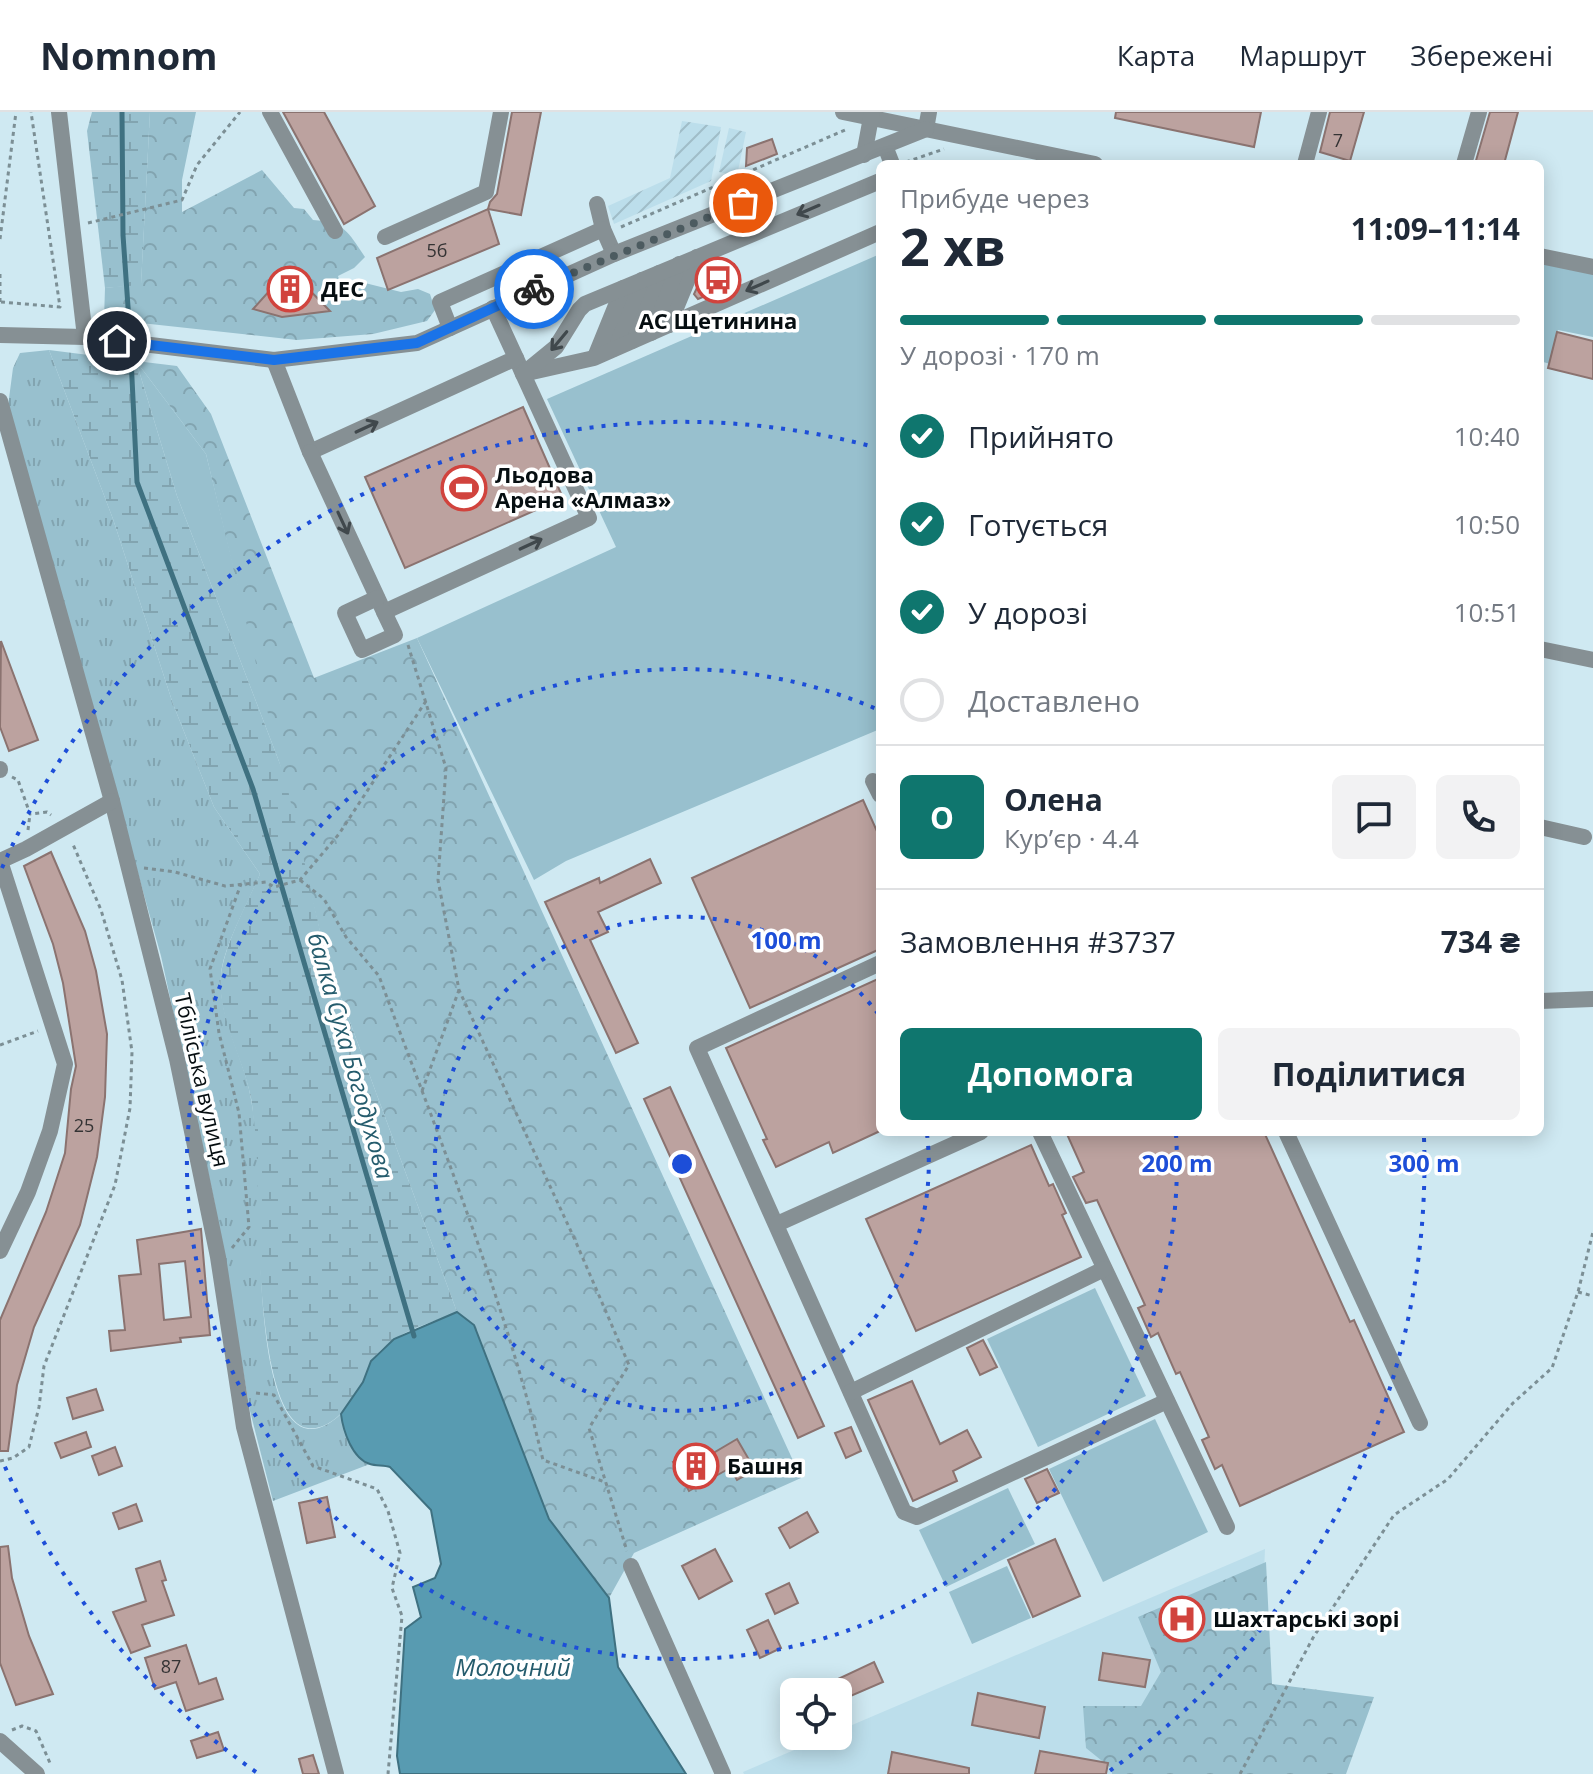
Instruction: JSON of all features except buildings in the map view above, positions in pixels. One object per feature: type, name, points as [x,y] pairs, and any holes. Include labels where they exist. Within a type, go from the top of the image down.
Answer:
[{"type":"street","points":[[59,112],[85,337]]},
{"type":"street","points":[[270,112],[335,231]]},
{"type":"street","points":[[385,237],[486,192],[501,112]]},
{"type":"street","points":[[1306,160],[1319,112]]},
{"type":"street","points":[[1465,160],[1479,112]]},
{"type":"street","points":[[846,120],[871,115],[928,121],[1079,160]]},
{"type":"street","points":[[864,155],[871,115]]},
{"type":"street","points":[[0,335],[85,337],[274,360],[417,343],[614,254],[885,146],[928,121]]},
{"type":"street","points":[[885,146],[890,160]]},
{"type":"street","points":[[310,452],[520,366],[556,347],[585,304],[876,183]]},
{"type":"street","points":[[597,204],[614,254]]},
{"type":"street","points":[[450,328],[440,302],[604,232]]},
{"type":"street","points":[[520,366],[595,357],[876,234]]},
{"type":"street","points":[[669,325],[697,257]]},
{"type":"street","points":[[1544,257],[1592,264]]},
{"type":"street","points":[[651,333],[679,264]]},
{"type":"street","points":[[632,341],[659,273]]},
{"type":"street","points":[[613,349],[642,280]]},
{"type":"street","points":[[595,357],[623,288]]},
{"type":"street","points":[[274,360],[310,452],[381,605],[589,518],[493,308]]},
{"type":"street","name":"Тбіліська вулиця","points":[[0,401],[112,801],[177,1059],[219,1263],[244,1427],[336,1774]]},
{"type":"street","points":[[1544,650],[1593,660]]},
{"type":"street","points":[[0,1251],[28,1192],[50,1131],[65,1064],[0,861],[112,801]]},
{"type":"street","points":[[1544,828],[1584,837]]},
{"type":"street","points":[[876,965],[697,1048],[904,1512],[917,1517],[1167,1401]]},
{"type":"street","points":[[1544,1001],[1593,999]]},
{"type":"street","points":[[777,1224],[972,1136]]},
{"type":"street","points":[[1042,1136],[1227,1527]]},
{"type":"street","points":[[1288,1136],[1420,1423]]},
{"type":"street","points":[[851,1392],[1104,1269]]},
{"type":"street","points":[[631,1566],[723,1774]]},
{"type":"street","points":[[6,1735],[44,1770]]},
{"type":"path","points":[[0,239],[16,112]]},
{"type":"path","points":[[0,274],[1,302],[60,307],[31,112]]},
{"type":"path","points":[[72,227],[182,200],[197,165],[240,112]]},
{"type":"path","points":[[604,232],[846,120]]},
{"type":"path","points":[[913,160],[948,148]]},
{"type":"path","points":[[511,324],[571,300],[568,309]]},
{"type":"path","points":[[407,642],[446,768],[438,880],[459,990],[575,1240],[629,1365],[589,1428],[631,1566]]},
{"type":"path","points":[[128,866],[175,872],[225,886],[266,882],[274,887],[300,880],[339,834],[426,701]]},
{"type":"path","points":[[0,770],[18,780],[30,814],[47,812],[66,827],[101,910],[122,980],[132,1052],[130,1108],[115,1185],[44,1366],[39,1407],[29,1447],[13,1458],[0,1461]]},
{"type":"path","points":[[300,880],[324,899],[346,937],[379,976],[494,1285],[543,1460],[606,1482]]},
{"type":"path","points":[[219,1263],[249,1227],[239,1113],[219,1033],[210,969],[241,884]]},
{"type":"path","points":[[422,1092],[459,990]]},
{"type":"path","points":[[0,1045],[42,1029]]},
{"type":"path","points":[[1240,1774],[1314,1636],[1394,1515],[1448,1479],[1513,1403],[1552,1368],[1578,1292],[1593,1232]]},
{"type":"path","points":[[1578,1292],[1593,1296]]},
{"type":"path","points":[[239,1392],[274,1395],[313,1466],[377,1489],[388,1511],[400,1553],[392,1588],[402,1616],[388,1774]]},
{"type":"path","points":[[6,1735],[22,1726],[36,1731],[44,1770]]},
{"type":"shaded area","points":[[682,121],[721,127],[711,181],[614,224],[608,206],[670,178]]},
{"type":"shaded area","points":[[729,128],[746,132],[737,176],[719,172]]},
{"type":"shaded area","name":"Шахтарські зорі","points":[[1265,1549],[1259,1689],[1209,1774],[743,1772],[794,1750],[852,1750],[852,1725]]},
{"type":"green space","points":[[92,112],[150,112],[141,285],[105,288],[87,131]]},
{"type":"green space","points":[[150,112],[196,112],[182,180],[182,212],[262,170],[294,208],[304,209],[313,220],[332,223],[345,230],[365,257],[354,268],[338,276],[341,286],[350,292],[361,282],[401,292],[418,289],[430,294],[435,310],[427,321],[373,334],[297,340],[104,319],[105,288],[141,284]]},
{"type":"green space","points":[[876,256],[876,731],[566,861],[534,880],[417,638],[616,547],[547,399]]},
{"type":"green space","points":[[1544,257],[1593,267],[1593,337],[1558,330],[1550,364],[1544,362]]},
{"type":"green space","points":[[49,350],[136,361],[177,496],[285,777],[326,957],[457,1312],[406,1333],[382,1349],[372,1360],[355,1397],[342,1413],[317,1428],[308,1428],[289,1414],[275,1380],[266,1334],[261,1280],[251,1098],[221,992],[226,952],[260,874],[214,807],[173,704],[113,519]]},
{"type":"green space","points":[[49,350],[113,519],[173,704],[214,807],[260,874],[226,952],[221,992],[227,1023],[248,1083],[253,1114],[261,1276],[270,1359],[279,1396],[293,1421],[314,1429],[341,1414],[351,1442],[370,1464],[273,1501],[250,1411],[214,1200],[161,956],[8,406],[13,368],[20,353]]},
{"type":"green space","points":[[136,361],[206,454],[285,777],[177,496]]},
{"type":"green space","points":[[136,361],[177,366],[211,414],[314,678],[417,638],[801,1478],[634,1553],[609,1598],[549,1519],[474,1326],[457,1312],[326,957],[206,454]]},
{"type":"green space","points":[[1095,1288],[1146,1396],[1038,1447],[987,1339]]},
{"type":"green space","points":[[1155,1419],[1208,1532],[1103,1582],[1049,1469]]},
{"type":"green space","points":[[1008,1488],[1035,1544],[946,1587],[919,1530]]},
{"type":"green space","points":[[1266,1562],[1272,1684],[1374,1697],[1346,1774],[1112,1774],[1112,1769],[1086,1748],[1083,1706],[1141,1706],[1161,1672],[1138,1617]]},
{"type":"green space","points":[[1007,1566],[1031,1618],[972,1644],[949,1592]]},
{"type":"water","name":"Молочний","points":[[457,1312],[474,1325],[549,1519],[609,1598],[618,1667],[686,1774],[400,1774],[397,1756],[405,1629],[421,1617],[413,1587],[435,1578],[441,1564],[431,1510],[390,1467],[370,1464],[358,1456],[346,1436],[341,1414],[363,1382],[371,1361],[394,1339]]},
{"type":"waterway","name":"балка Суха Богодухова","points":[[122,112],[123,235],[129,321]]},
{"type":"waterway","name":"балка Суха Богодухова","points":[[131,358],[137,482],[253,789],[414,1336]]},
{"type":"way so far","points":[[534,289],[743,203]]},
{"type":"place","name":"АС Щетинина","points":[[718,280]]},
{"type":"place","name":"ДЕС","points":[[290,289]]},
{"type":"place","name":"Льодова Арена «Алмаз»","points":[[464,488]]},
{"type":"place","name":"Башня","points":[[696,1466]]},
{"type":"place","name":"Шахтарські зорі","points":[[1182,1619]]},
{"type":"route","points":[[117,341],[274,360],[417,343],[534,289]]}]
